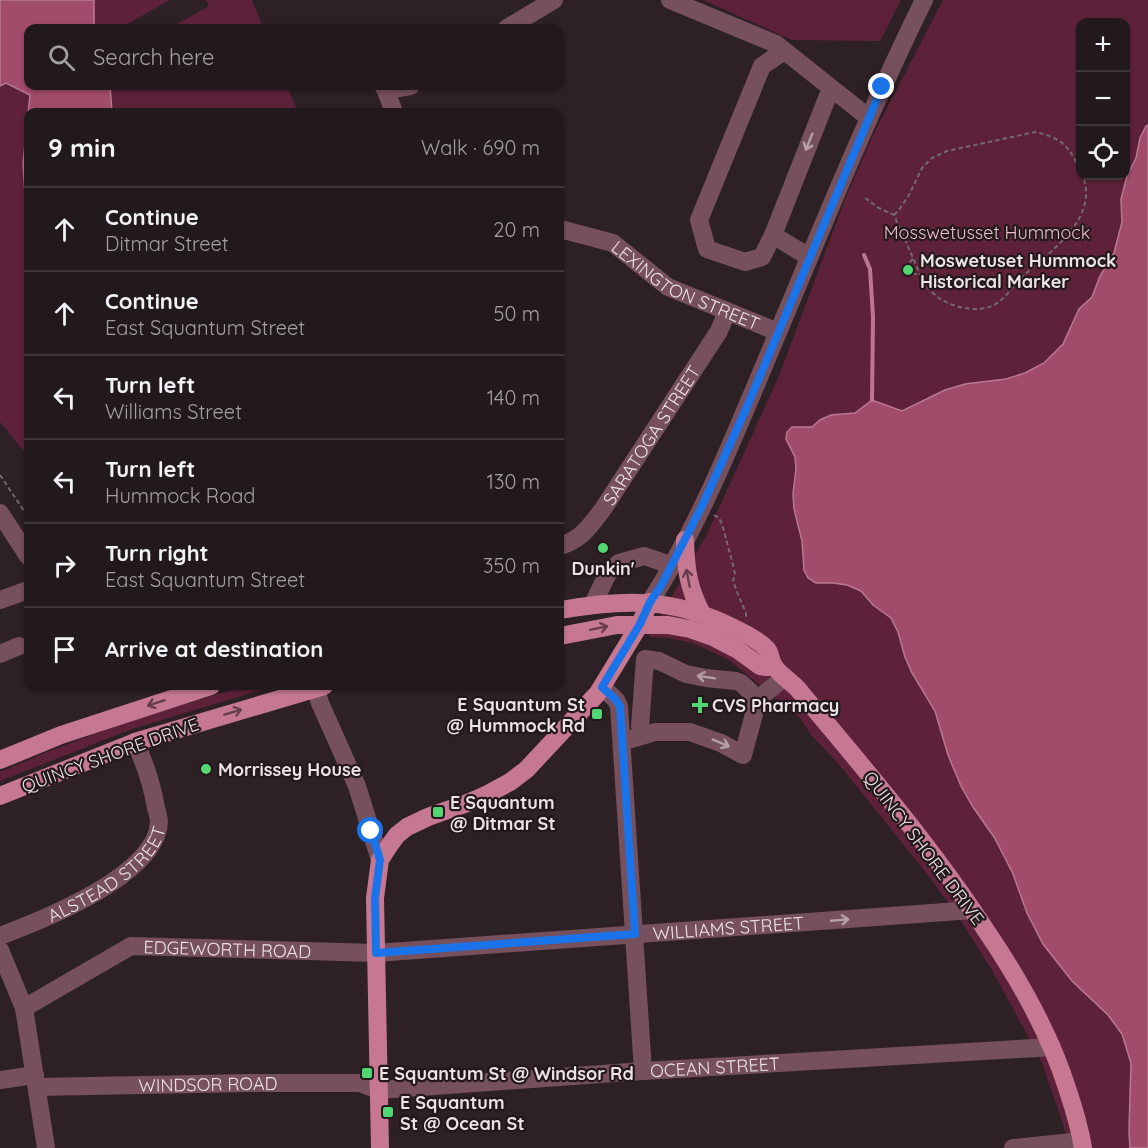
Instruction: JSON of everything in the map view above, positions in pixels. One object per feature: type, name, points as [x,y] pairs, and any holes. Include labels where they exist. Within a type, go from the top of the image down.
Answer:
[{"type":"main road","points":[[685,540],[689,585],[702,614]]},
{"type":"main road","points":[[380,1148],[375,898],[380,860],[397,835],[407,827],[488,794],[527,769],[602,687],[640,624],[650,602]]},
{"type":"main road","name":"QUINCY SHORE DRIVE","points":[[564,609],[594,604],[650,602],[679,607],[702,614],[743,633],[769,651],[779,671],[797,688],[923,841],[1002,954],[1052,1047],[1064,1078],[1083,1144]]},
{"type":"main road","name":"QUINCY SHORE DRIVE","points":[[564,635],[617,625],[668,625],[690,630],[722,642],[760,666],[779,671]]},
{"type":"main road","name":"QUINCY SHORE DRIVE","points":[[0,760],[61,735],[200,690]]},
{"type":"main road","name":"QUINCY SHORE DRIVE","points":[[0,796],[135,742],[306,690]]},
{"type":"street","points":[[514,24],[554,0]]},
{"type":"street","points":[[670,0],[776,44],[868,118]]},
{"type":"street","points":[[650,602],[702,506],[746,409],[868,118],[924,0]]},
{"type":"street","points":[[784,51],[762,66],[699,220],[707,249],[745,262],[762,257],[831,88]]},
{"type":"street","points":[[385,90],[392,108]]},
{"type":"street","name":"LEXINGTON STREET","points":[[564,230],[613,243],[668,287],[778,332]]},
{"type":"street","points":[[772,235],[809,257]]},
{"type":"street","name":"SARATOGA STREET","points":[[564,545],[583,535],[603,509],[719,331],[727,312]]},
{"type":"street","points":[[0,513],[24,550]]},
{"type":"street","points":[[594,604],[608,573],[619,563],[644,556],[671,566]]},
{"type":"street","points":[[0,600],[24,591]]},
{"type":"street","points":[[0,654],[19,646]]},
{"type":"street","points":[[648,730],[645,660],[659,661],[686,674],[736,681],[758,699]]},
{"type":"street","points":[[621,720],[648,730],[690,732],[721,742],[743,755],[758,699],[779,671]]},
{"type":"street","points":[[602,687],[620,706],[643,1071]]},
{"type":"street","points":[[319,690],[320,703],[357,786],[380,860]]},
{"type":"street","points":[[622,741],[648,730]]},
{"type":"street","name":"ALSTEAD STREET","points":[[0,936],[77,903],[115,880],[143,856],[155,840],[159,821],[154,795],[144,761],[135,742]]},
{"type":"street","name":"WILLIAMS STREET","points":[[376,953],[973,910]]},
{"type":"street","name":"EDGEWORTH ROAD","points":[[24,1008],[131,946],[376,953]]},
{"type":"street","points":[[0,950],[24,1008],[46,1148]]},
{"type":"street","name":"OCEAN STREET","points":[[378,1090],[643,1071],[1052,1047]]},
{"type":"street","name":"WINDSOR ROAD","points":[[0,1080],[360,1083],[378,1090]]},
{"type":"street","points":[[1013,1148],[1083,1144]]},
{"type":"path","points":[[892,214],[899,210],[909,195],[922,168],[932,158],[947,151],[1035,132],[1059,140],[1070,150],[1076,162]]},
{"type":"path","points":[[865,198],[892,214],[925,285],[939,298],[972,309],[992,306],[1002,299],[1074,228],[1083,212],[1086,195],[1084,180]]},
{"type":"path","points":[[913,259],[906,266],[906,272],[920,275]]},
{"type":"path","points":[[0,475],[24,511]]},
{"type":"path","points":[[702,506],[719,518],[723,524],[735,574],[733,581],[746,614],[743,633]]},
{"type":"green space","points":[[94,0],[170,0],[127,24],[94,24]]},
{"type":"green space","points":[[206,0],[252,0],[261,24],[177,24],[209,6]]},
{"type":"green space","points":[[703,0],[901,0],[880,41],[792,40]]},
{"type":"green space","name":"Mosswetusset Hummock","points":[[943,0],[1148,0],[1148,125],[1140,138],[1136,158],[1130,170],[1130,18],[1076,18],[1076,180],[1126,180],[1121,199],[1122,222],[1114,253],[1100,276],[1092,297],[1079,309],[1063,344],[1044,363],[1025,373],[1006,379],[965,384],[945,390],[902,411],[872,401],[855,413],[831,415],[812,427],[792,427],[796,469],[794,508],[802,541],[802,554],[816,583],[847,585],[861,591],[873,605],[891,617],[912,673],[935,711],[948,755],[961,786],[1004,856],[1027,913],[1043,944],[1108,1015],[1122,1034],[1131,1063],[1130,1148],[1070,1148],[1040,1058],[992,970],[931,879],[836,761],[811,735],[801,719],[729,660],[693,643],[649,637],[707,534],[779,376],[846,197],[874,133]]},
{"type":"green space","points":[[6,83],[30,94],[28,108],[24,108],[23,155],[24,451],[0,422],[0,86]]},
{"type":"green space","points":[[110,90],[289,90],[296,108],[112,108]]},
{"type":"green space","points":[[232,690],[261,690],[132,729],[0,781],[0,772],[129,721]]},
{"type":"shaded area","points":[[0,0],[94,0],[94,24],[24,24],[24,90],[110,90],[112,108],[28,108],[30,95],[6,83],[0,86]]},
{"type":"shaded area","points":[[1148,125],[1148,1148],[1130,1148],[1131,1063],[1122,1034],[1108,1015],[1072,981],[1043,944],[1027,913],[1004,856],[961,786],[948,755],[935,711],[912,673],[891,618],[873,605],[861,591],[847,585],[816,583],[808,578],[804,570],[802,541],[794,509],[795,457],[786,439],[787,432],[792,427],[812,427],[831,415],[855,413],[872,400],[902,411],[945,390],[965,384],[1006,379],[1025,373],[1044,363],[1063,344],[1079,309],[1092,297],[1100,276],[1114,253],[1122,222],[1121,199],[1126,180],[1130,180],[1130,170]]},
{"type":"waterway","points":[[864,255],[870,269],[873,317],[872,400]]},
{"type":"place","name":"Moswetuset Hummock Historical Marker","points":[[908,270]]},
{"type":"place","name":"Dunkin'","points":[[603,548]]},
{"type":"place","name":"CVS Pharmacy","points":[[700,705]]},
{"type":"place","name":"E Squantum St @ Hummock Rd","points":[[597,714]]},
{"type":"place","name":"Morrissey House","points":[[206,769]]},
{"type":"place","name":"E Squantum @ Ditmar St","points":[[438,812]]},
{"type":"place","name":"E Squantum St @ Windsor Rd","points":[[367,1073]]},
{"type":"place","name":"E Squantum St @ Ocean St","points":[[388,1112]]},
{"type":"route","points":[[371,831],[380,860],[375,898],[376,953],[635,934],[620,706],[602,687],[661,586],[702,506],[746,409],[882,87]]}]
